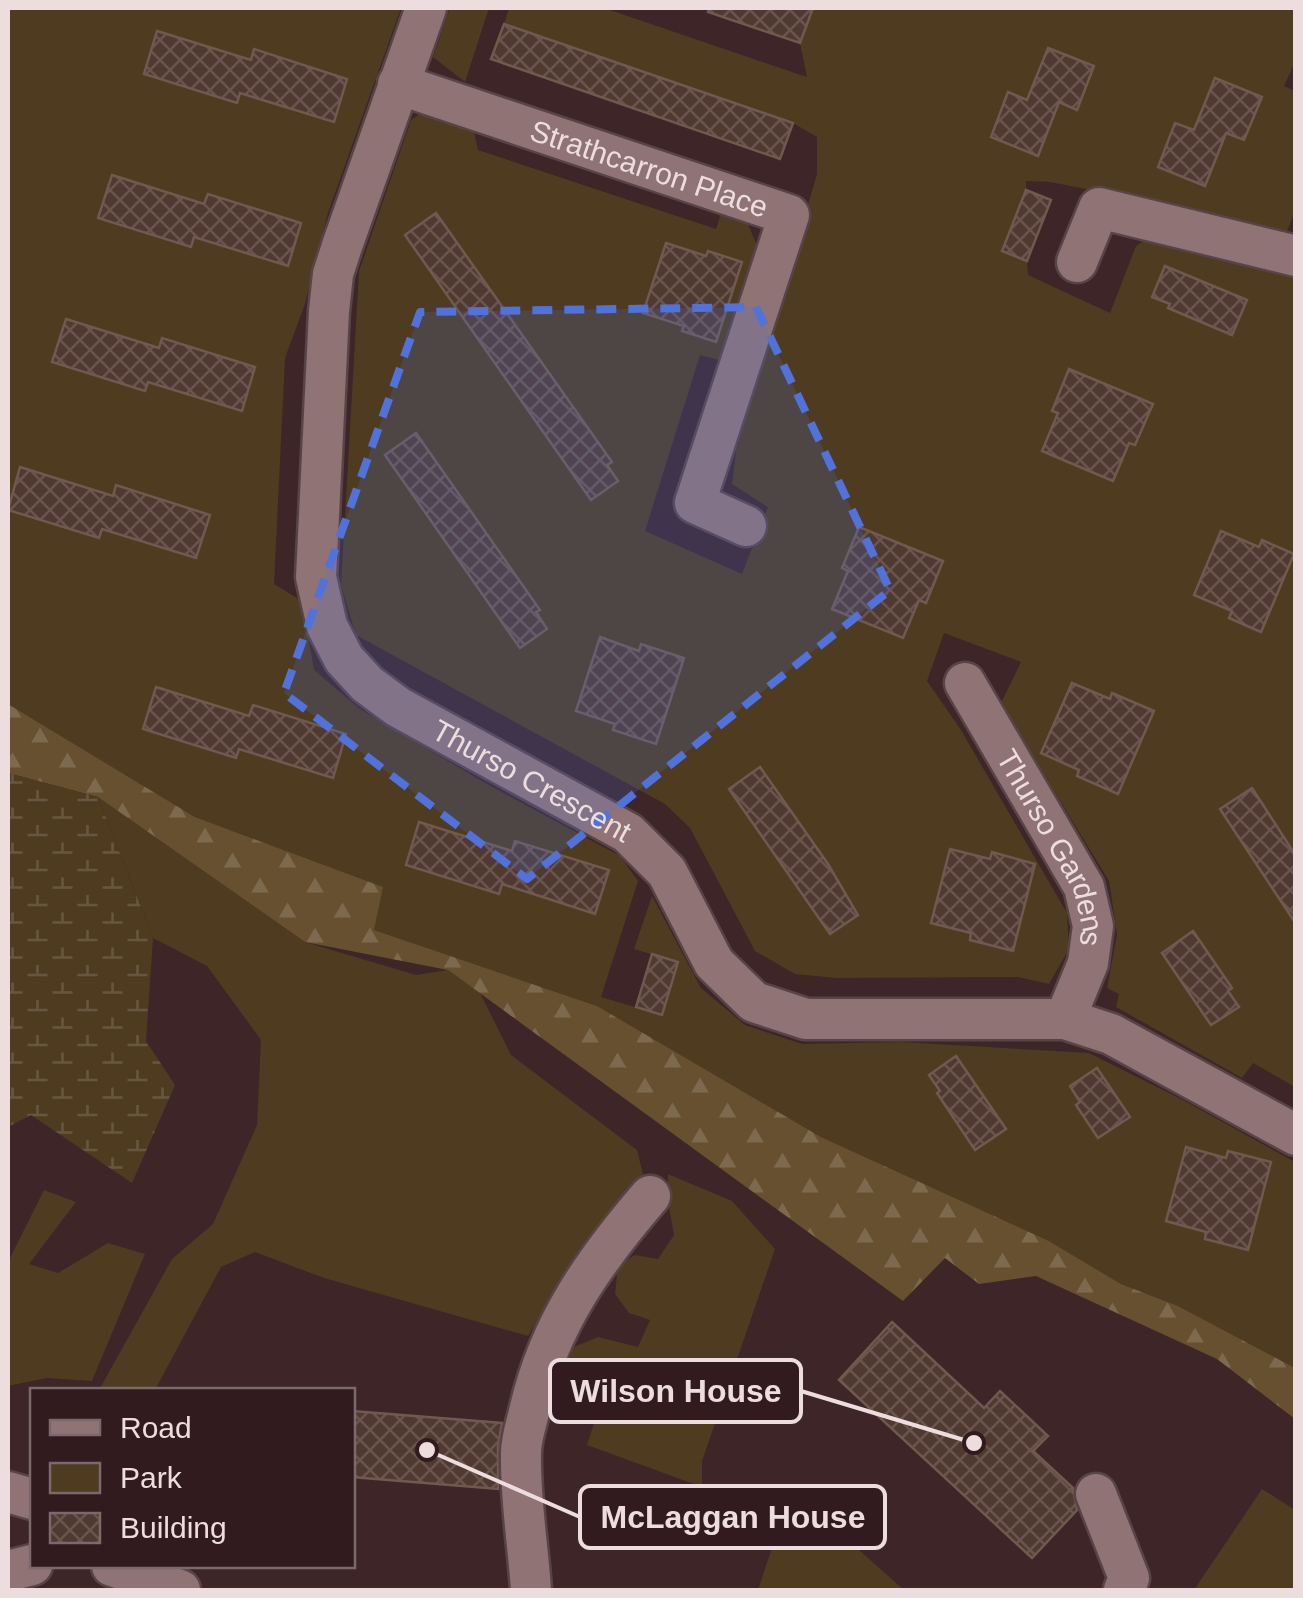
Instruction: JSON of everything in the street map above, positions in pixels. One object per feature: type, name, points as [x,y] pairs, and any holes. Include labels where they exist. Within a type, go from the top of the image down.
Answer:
[{"type":"street","name":"Thurso Crescent","points":[[426,8],[334,274],[328,311],[316,577],[327,626],[344,659],[367,684],[398,707],[628,833],[666,872],[714,963],[754,1002],[806,1019],[1065,1019],[1111,1034],[1296,1134]]},
{"type":"street","name":"Strathcarron Place","points":[[398,84],[789,215],[695,503],[746,526]]},
{"type":"street","points":[[1077,262],[1099,208],[1296,256]]},
{"type":"street","name":"Thurso Gardens","points":[[965,683],[1084,886],[1093,926],[1088,962],[1065,1019]]},
{"type":"street","points":[[531,1590],[522,1507],[521,1447],[542,1364],[586,1276],[650,1196]]},
{"type":"street","points":[[1096,1494],[1129,1578],[1124,1590]]},
{"type":"street","points":[[118,1568],[180,1590]]},
{"type":"highlighted area","points":[[756,307],[890,590],[527,879],[284,693],[420,312]]},
{"type":"green space","points":[[8,8],[401,8],[328,213],[305,304],[285,358],[274,584],[302,601],[314,670],[360,709],[620,856],[638,881],[601,997],[661,1015],[678,962],[634,949],[652,896],[701,988],[745,1025],[802,1044],[901,1042],[1089,1053],[1295,1162],[1295,1368],[1178,1306],[1121,1284],[1049,1241],[821,1137],[597,1006],[374,930],[382,887],[195,817],[8,704]]},
{"type":"green space","points":[[450,8],[489,8],[465,82],[433,57]]},
{"type":"green space","points":[[509,8],[604,8],[807,77],[800,43],[812,8],[1295,8],[1295,62],[1284,86],[1295,91],[1296,208],[1286,234],[1221,215],[1050,182],[1026,181],[1002,251],[1027,261],[1028,275],[1110,313],[1136,246],[1148,238],[1295,275],[1295,1087],[1253,1063],[1242,1078],[1116,1007],[1119,994],[1107,988],[1117,934],[1109,881],[1028,748],[998,709],[1021,662],[944,633],[927,681],[961,730],[1067,913],[1069,949],[1049,984],[1018,977],[836,978],[795,974],[755,951],[690,828],[665,804],[356,635],[341,585],[359,271],[411,120],[428,108],[472,123],[478,150],[716,229],[723,206],[745,217],[758,248],[723,361],[700,355],[645,531],[742,574],[768,507],[732,484],[736,451],[817,174],[817,137],[793,123],[504,24]]},
{"type":"green space","points":[[8,704],[195,817],[383,887],[374,930],[597,1006],[821,1137],[1049,1241],[1121,1284],[1178,1306],[1295,1368],[1295,1419],[1217,1359],[1036,1276],[979,1284],[945,1258],[903,1301],[448,970],[305,942],[98,797],[8,773]]},
{"type":"green space","points":[[8,773],[98,797],[153,938],[146,1041],[175,1085],[132,1183],[31,1115],[8,1127]]},
{"type":"green space","points":[[98,797],[305,942],[416,975],[448,970],[480,993],[511,1055],[637,1150],[643,1174],[579,1254],[528,1336],[324,1278],[255,1252],[221,1267],[156,1388],[100,1388],[172,1259],[213,1224],[257,1125],[261,1040],[207,966],[153,938]]},
{"type":"green space","points":[[668,1174],[732,1201],[775,1249],[702,1461],[702,1487],[587,1445],[594,1423],[578,1405],[567,1380],[574,1347],[598,1337],[638,1347],[650,1320],[629,1313],[615,1294],[618,1265],[635,1255],[658,1259],[674,1235]]},
{"type":"green space","points":[[44,1190],[76,1202],[29,1264],[58,1273],[108,1243],[145,1254],[92,1381],[47,1378],[8,1386],[8,1262]]},
{"type":"green space","points":[[1262,1489],[1295,1510],[1295,1590],[1194,1590]]},
{"type":"green space","points":[[789,1496],[811,1507],[904,1590],[758,1590]]},
{"type":"building","points":[[709,8],[813,8],[800,43],[708,12]]},
{"type":"building","points":[[504,24],[793,123],[780,159],[491,59]]},
{"type":"building","points":[[157,31],[251,60],[254,49],[347,79],[334,122],[240,93],[237,103],[144,74]]},
{"type":"building","points":[[1048,48],[1094,66],[1077,110],[1059,102],[1038,156],[991,137],[1008,92],[1027,100]]},
{"type":"building","points":[[1215,78],[1262,97],[1244,140],[1226,133],[1205,186],[1158,167],[1175,123],[1194,130]]},
{"type":"building","points":[[112,175],[204,204],[208,194],[301,223],[288,266],[194,237],[191,247],[98,218]]},
{"type":"building","points":[[1026,190],[1051,200],[1027,261],[1002,251]]},
{"type":"building","points":[[436,213],[612,462],[607,465],[618,481],[591,500],[405,235]]},
{"type":"building","points":[[666,243],[742,262],[716,342],[682,331],[684,326],[643,313]]},
{"type":"building","points":[[1165,266],[1247,300],[1232,335],[1168,308],[1170,304],[1152,297]]},
{"type":"building","points":[[66,319],[159,348],[162,338],[255,367],[242,411],[148,382],[145,391],[52,362]]},
{"type":"building","points":[[1069,369],[1153,404],[1135,445],[1129,443],[1113,481],[1042,451],[1058,413],[1052,411]]},
{"type":"building","points":[[416,433],[540,610],[536,612],[547,629],[520,648],[385,455]]},
{"type":"building","points":[[20,467],[113,496],[116,485],[210,515],[196,558],[102,529],[99,538],[8,510]]},
{"type":"building","points":[[859,527],[943,561],[926,603],[919,600],[903,638],[832,609],[848,571],[842,568]]},
{"type":"building","points":[[1221,531],[1259,547],[1262,540],[1294,554],[1261,632],[1229,618],[1232,611],[1194,595]]},
{"type":"building","points":[[600,637],[639,651],[641,644],[684,658],[656,744],[613,730],[615,724],[576,711]]},
{"type":"building","points":[[1072,683],[1110,699],[1112,693],[1154,711],[1118,794],[1077,776],[1079,770],[1041,753]]},
{"type":"building","points":[[156,687],[249,716],[253,705],[346,734],[333,778],[239,749],[236,758],[143,729]]},
{"type":"building","points":[[760,767],[828,864],[858,915],[830,934],[729,789]]},
{"type":"building","points":[[1252,788],[1296,856],[1296,924],[1220,809]]},
{"type":"building","points":[[419,822],[512,851],[515,841],[609,870],[595,914],[502,884],[499,894],[406,865]]},
{"type":"building","points":[[950,849],[990,859],[992,852],[1035,864],[1013,951],[970,940],[971,933],[931,923]]},
{"type":"building","points":[[1193,931],[1232,988],[1228,991],[1239,1007],[1211,1025],[1162,953]]},
{"type":"building","points":[[652,954],[678,962],[662,1015],[636,1007]]},
{"type":"building","points":[[956,1056],[1006,1129],[975,1150],[929,1075]]},
{"type":"building","points":[[1097,1068],[1130,1117],[1098,1138],[1076,1105],[1080,1102],[1070,1086]]},
{"type":"building","points":[[1186,1147],[1226,1158],[1228,1151],[1271,1162],[1248,1250],[1205,1239],[1206,1232],[1166,1221]]},
{"type":"building","points":[[892,1322],[984,1408],[1000,1391],[1048,1436],[1033,1451],[1073,1488],[1077,1510],[1032,1558],[839,1380]]},
{"type":"building","points":[[355,1411],[502,1423],[498,1489],[355,1477]]},
{"type":"place","name":"Wilson House","points":[[974,1443]]},
{"type":"place","name":"McLaggan House","points":[[427,1450]]}]
